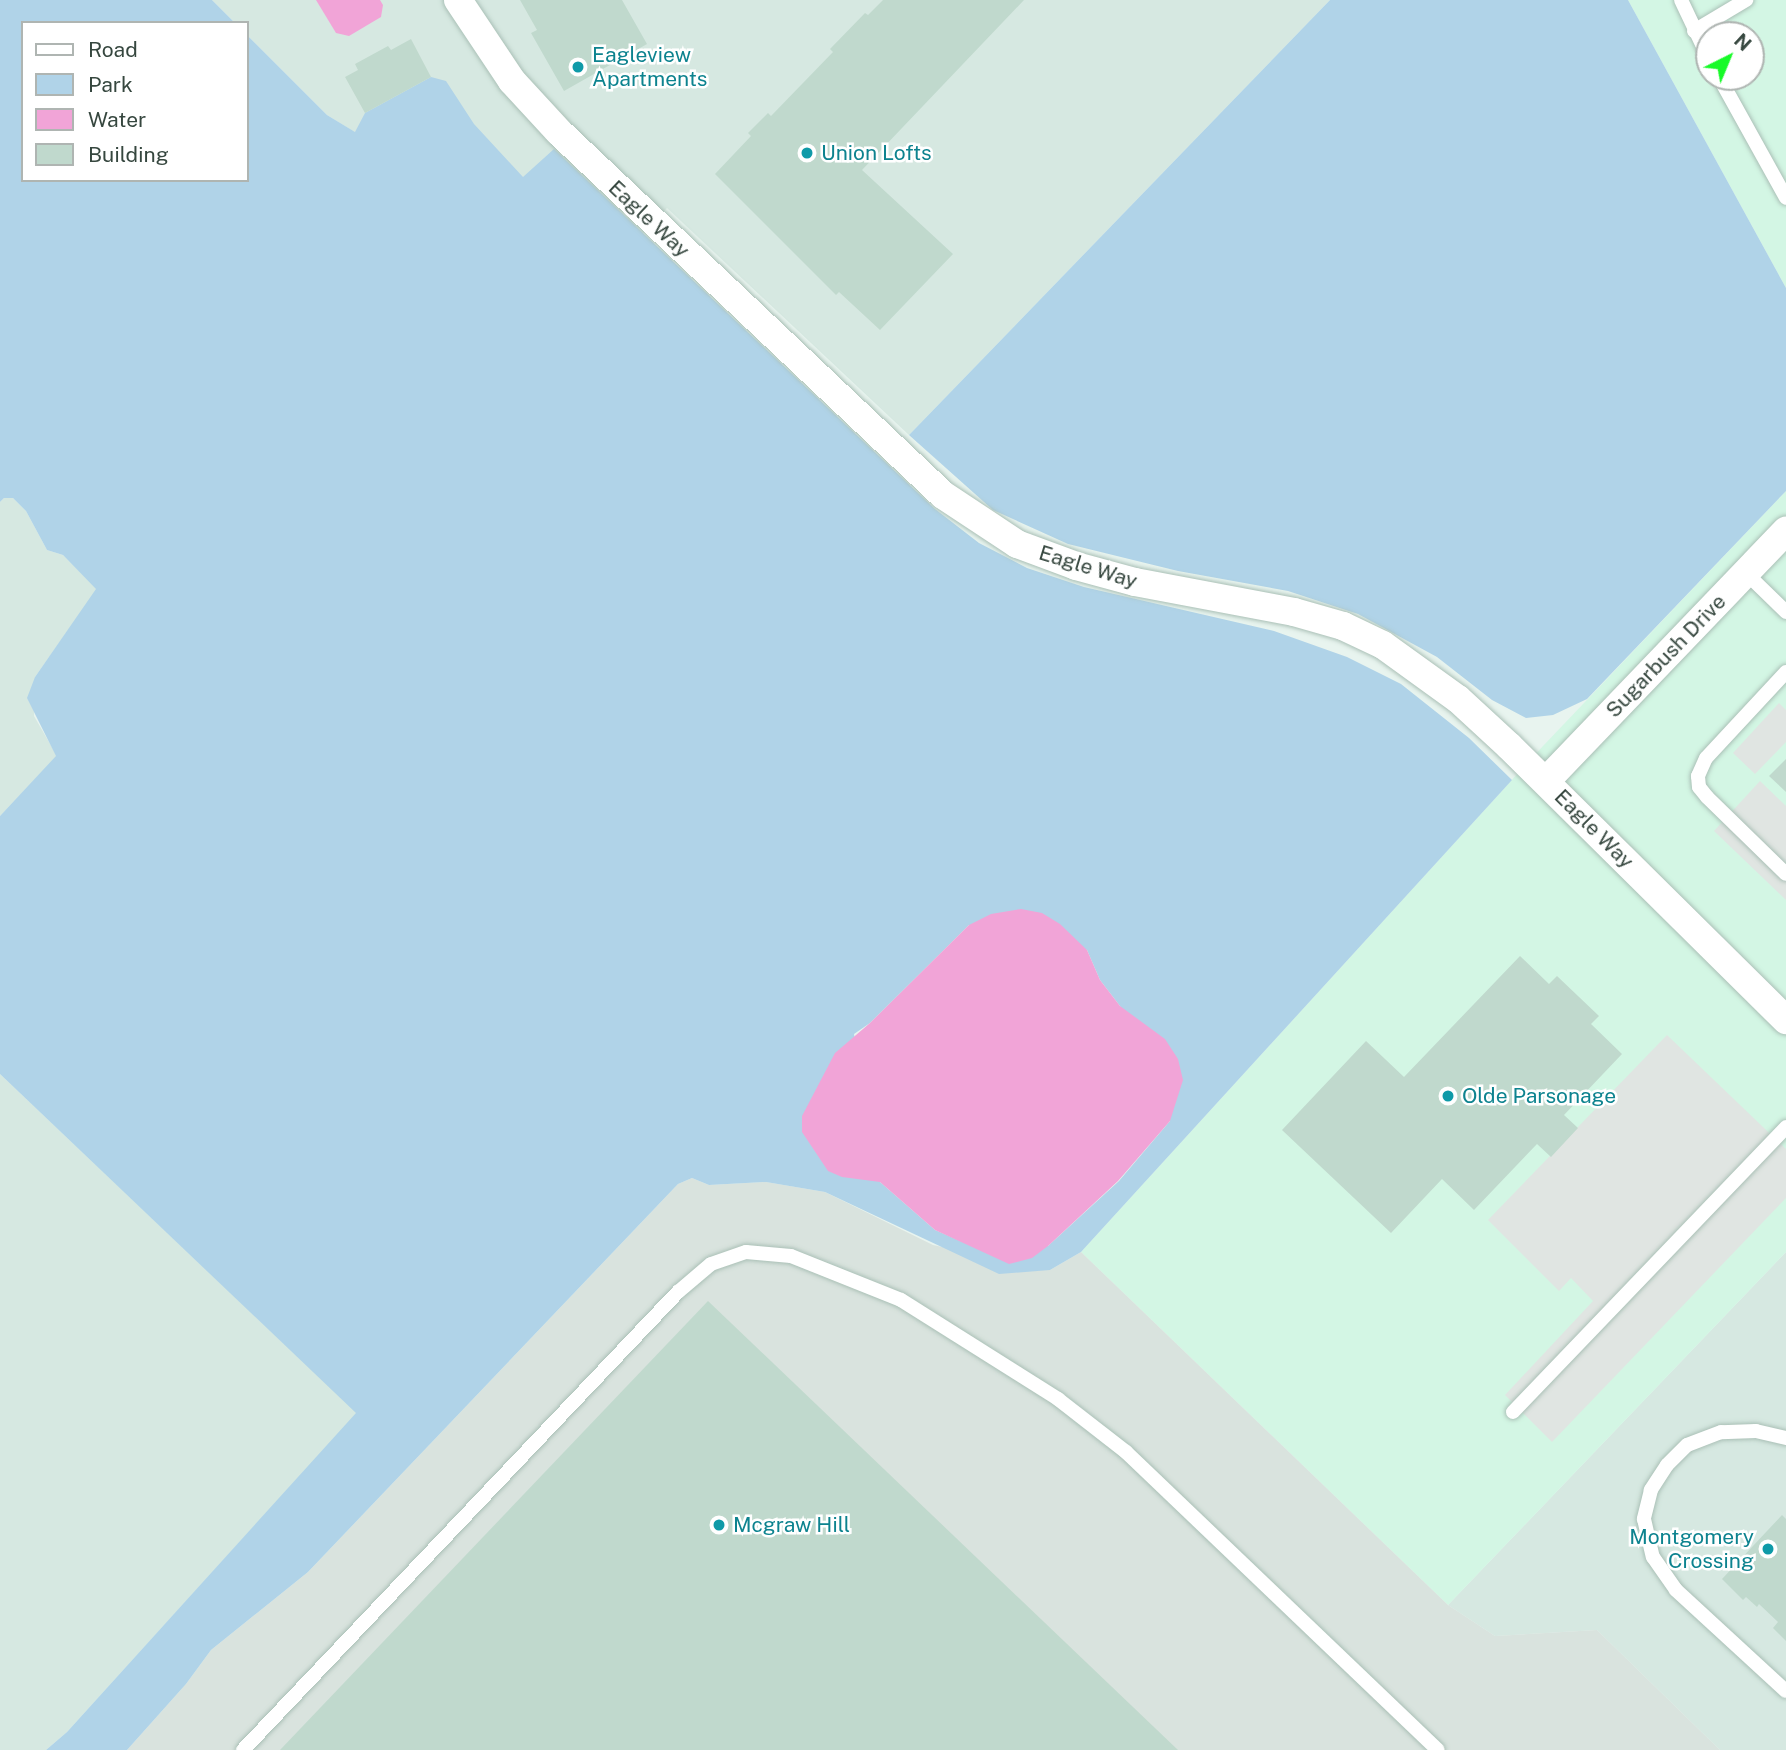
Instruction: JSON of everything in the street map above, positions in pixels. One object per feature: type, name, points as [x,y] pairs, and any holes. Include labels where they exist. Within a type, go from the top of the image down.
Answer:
[{"type":"street","name":"Eagle Way","points":[[458,0],[512,81],[559,132],[943,495],[981,523],[1017,544],[1076,566],[1135,582],[1294,612],[1343,626],[1383,645],[1458,699],[1546,781],[1786,1020]]},
{"type":"street","name":"Sugarbush Drive","points":[[1546,781],[1786,531]]},
{"type":"lane","points":[[1681,0],[1694,31],[1746,0]]},
{"type":"lane","points":[[1727,91],[1786,198]]},
{"type":"lane","points":[[1746,573],[1786,611]]},
{"type":"lane","points":[[1786,672],[1706,758],[1698,776],[1699,787],[1707,797],[1786,874]]},
{"type":"lane","points":[[1513,1412],[1786,1127]]},
{"type":"lane","points":[[243,1750],[678,1292],[710,1264],[746,1252],[790,1256],[901,1300],[1058,1399],[1126,1452],[1438,1750]]},
{"type":"lane","points":[[1786,1438],[1756,1431],[1721,1432],[1687,1445],[1667,1465],[1651,1490],[1644,1519],[1653,1557],[1676,1590],[1786,1691]]},
{"type":"shaded area","points":[[212,0],[1330,0],[909,435],[667,208],[544,339],[382,149],[327,115],[248,36],[248,21],[233,21]]},
{"type":"shaded area","points":[[1628,0],[1786,0],[1786,288]]},
{"type":"shaded area","points":[[1786,491],[1786,1252],[1448,1605],[1081,1252],[1543,746]]},
{"type":"shaded area","points":[[4,498],[13,498],[26,511],[47,550],[63,555],[97,589],[35,677],[34,716],[57,756],[0,816],[0,502]]},
{"type":"shaded area","points":[[1779,703],[1786,710],[1786,742],[1755,774],[1733,753]]},
{"type":"shaded area","points":[[1760,781],[1786,806],[1786,900],[1714,831]]},
{"type":"shaded area","points":[[1667,1035],[1786,1149],[1786,1198],[1552,1442],[1505,1395],[1593,1301],[1571,1278],[1559,1291],[1488,1220]]},
{"type":"shaded area","points":[[0,1074],[357,1413],[67,1732],[46,1750],[0,1750]]},
{"type":"shaded area","points":[[692,1178],[709,1185],[766,1182],[825,1192],[933,1245],[1050,1270],[1081,1252],[1448,1605],[1495,1636],[1597,1630],[1720,1750],[127,1750],[186,1684],[211,1650],[308,1572],[678,1184]]},
{"type":"shaded area","name":"Montgomery Crossing","points":[[1786,1252],[1786,1750],[1720,1750],[1597,1630],[1495,1636],[1448,1605]]},
{"type":"green space","points":[[0,0],[212,0],[233,21],[21,21],[21,182],[248,182],[248,36],[327,115],[355,132],[365,113],[431,77],[446,81],[474,124],[523,177],[554,149],[935,509],[979,543],[1027,568],[1084,587],[1274,631],[1347,657],[1401,684],[1469,738],[1512,780],[1081,1252],[1050,1270],[999,1274],[825,1192],[766,1182],[709,1185],[692,1178],[678,1184],[308,1572],[211,1650],[186,1684],[127,1750],[46,1750],[67,1732],[356,1413],[0,1074],[0,816],[56,756],[27,698],[35,677],[96,589],[63,555],[47,550],[26,511],[13,498],[4,498],[0,502]],"holes":[[[969,925],[1087,950],[1100,980],[1120,1006],[1170,1121],[1119,1181],[1048,1246],[965,1243],[935,1230],[880,1182],[854,1034],[870,1023]]]},
{"type":"green space","points":[[1330,0],[1628,0],[1786,288],[1786,491],[1587,699],[1553,715],[1526,718],[1492,700],[1437,657],[1358,614],[1288,591],[1178,571],[1068,544],[993,510],[909,435]]},
{"type":"water","points":[[316,0],[380,0],[383,5],[381,17],[349,36],[336,33]]},
{"type":"water","points":[[1021,909],[1042,913],[1060,924],[1087,950],[1100,980],[1120,1006],[1165,1039],[1178,1059],[1183,1080],[1170,1121],[1118,1181],[1048,1246],[1032,1258],[1009,1264],[935,1230],[880,1182],[842,1177],[828,1171],[802,1132],[802,1116],[835,1053],[870,1023],[969,925],[991,914]]},
{"type":"building","name":"Eagleview Apartments","points":[[520,0],[622,0],[647,44],[564,91],[531,33],[537,30]]},
{"type":"building","name":"Union Lofts","points":[[883,0],[1024,0],[862,170],[953,254],[880,330],[839,292],[836,295],[715,174],[751,136],[748,133],[768,113],[771,116],[833,52],[830,49],[865,13],[868,15]]},
{"type":"building","points":[[411,39],[431,77],[365,113],[345,77],[358,70],[355,64],[388,46],[391,50]]},
{"type":"building","points":[[1786,759],[1786,792],[1769,776]]},
{"type":"building","name":"Olde Parsonage","points":[[1520,956],[1549,984],[1557,976],[1599,1016],[1591,1024],[1622,1054],[1564,1115],[1578,1128],[1551,1157],[1537,1144],[1474,1210],[1442,1179],[1391,1233],[1282,1130],[1366,1041],[1404,1077]]},
{"type":"building","name":"Mcgraw Hill","points":[[708,1301],[1178,1750],[280,1750]]},
{"type":"building","name":"Montgomery Crossing","points":[[1782,1515],[1786,1519],[1786,1641],[1773,1628],[1778,1622],[1759,1604],[1757,1607],[1746,1597],[1743,1600],[1722,1579]]},
{"type":"place","name":"Eagleview Apartments","points":[[578,67]]},
{"type":"place","name":"Union Lofts","points":[[807,153]]},
{"type":"place","name":"Olde Parsonage","points":[[1448,1096]]},
{"type":"place","name":"Mcgraw Hill","points":[[719,1525]]},
{"type":"place","name":"Montgomery Crossing","points":[[1768,1549]]}]
